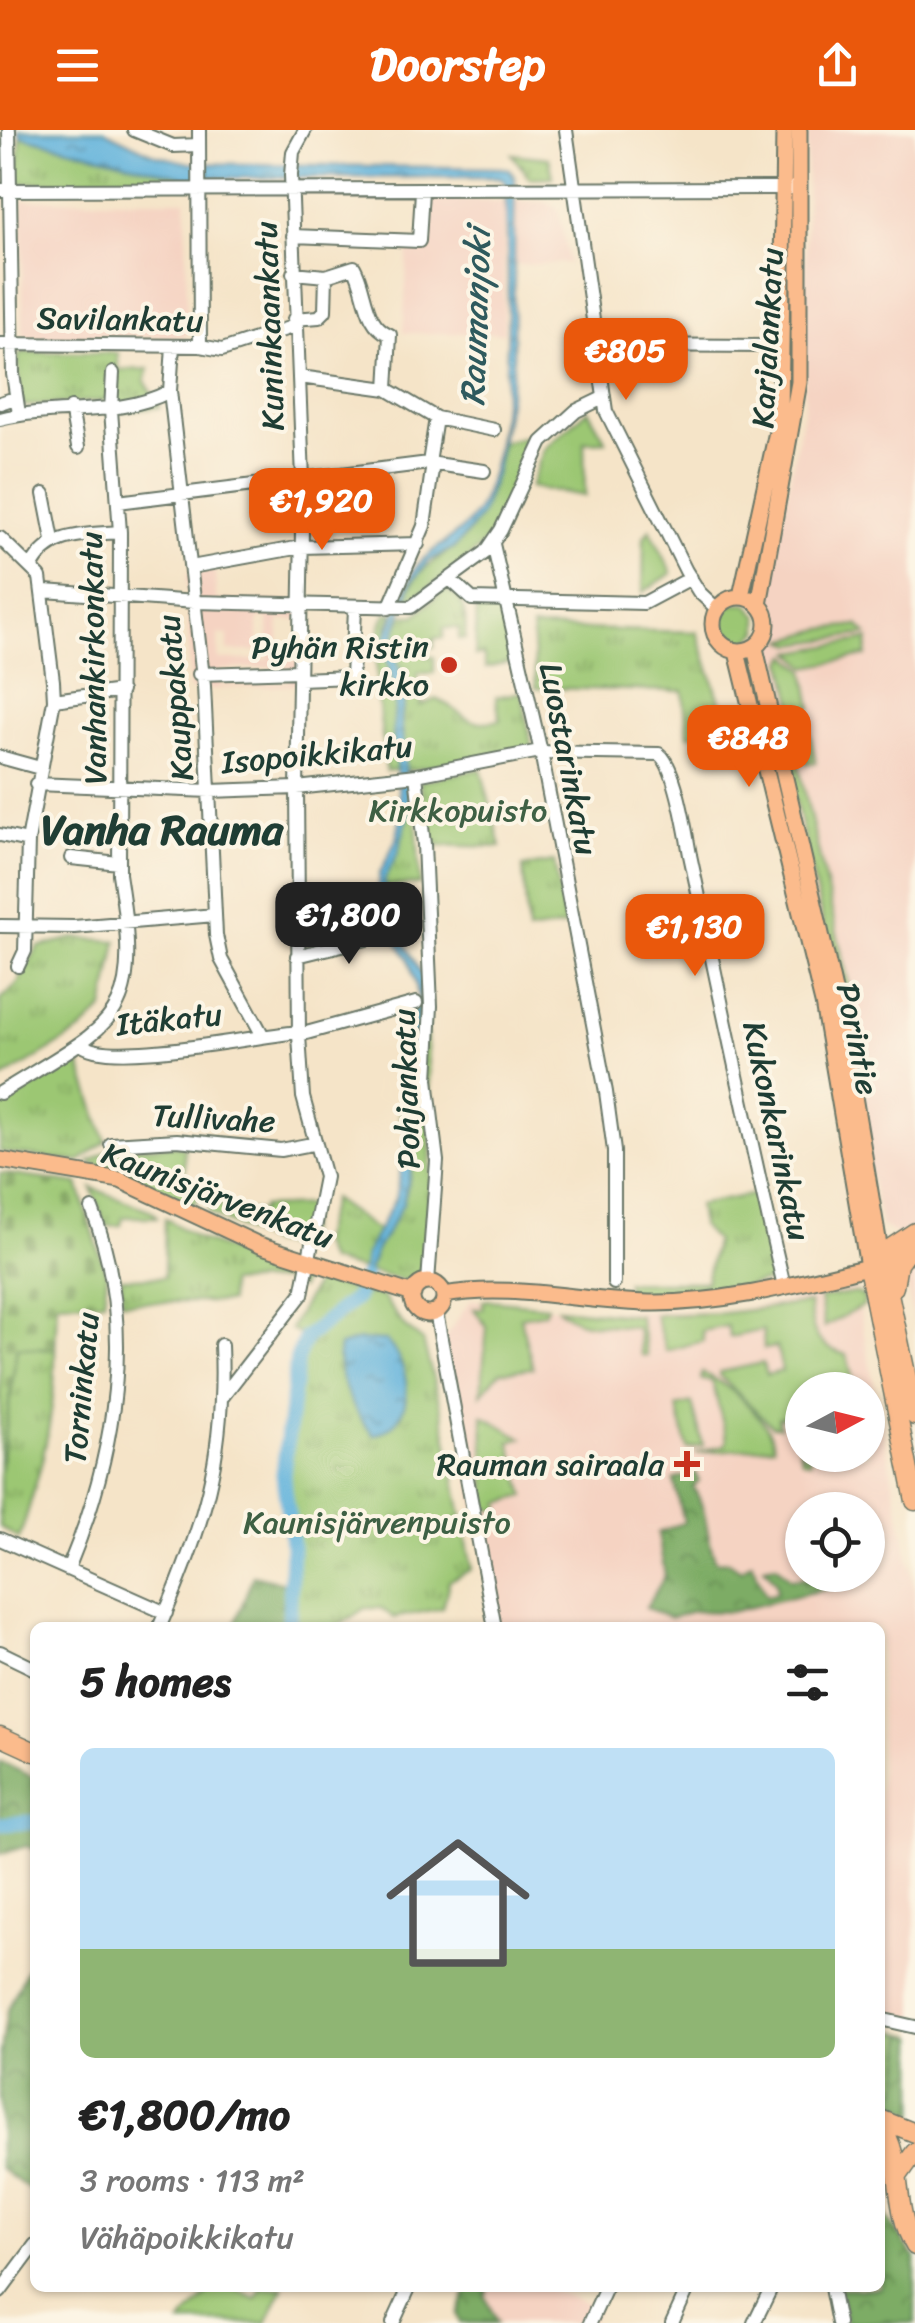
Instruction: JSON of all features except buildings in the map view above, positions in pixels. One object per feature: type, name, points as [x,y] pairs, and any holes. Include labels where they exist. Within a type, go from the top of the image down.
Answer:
[{"type":"highway","points":[[877,1261],[911,1242]]},
{"type":"highway","points":[[886,1292],[911,1242]]},
{"type":"highway","name":"Porintie","points":[[877,1261],[886,1292],[915,1500]]},
{"type":"highway","name":"Porintie","points":[[888,1325],[915,1416]]},
{"type":"highway","points":[[0,1736],[30,1750]]},
{"type":"highway","points":[[885,2123],[915,2134]]},
{"type":"highway","points":[[885,2131],[896,2154],[901,2212],[915,2246]]},
{"type":"highway","points":[[898,2177],[915,2152]]},
{"type":"main road","name":"Karjalankatu","points":[[760,605],[799,382],[791,188],[784,130]]},
{"type":"main road","name":"Karjalankatu","points":[[741,596],[780,418],[791,188],[799,130]]},
{"type":"main road","points":[[741,596],[760,605],[767,627],[755,648],[737,652],[715,635],[716,610],[741,596]]},
{"type":"main road","name":"Porintie","points":[[755,648],[842,1025],[877,1261]]},
{"type":"main road","name":"Porintie","points":[[737,652],[825,1014],[877,1261]]},
{"type":"main road","name":"Kaunisjärvenkatu","points":[[0,1160],[120,1180],[198,1219],[310,1264],[372,1278],[412,1294]]},
{"type":"main road","points":[[444,1294],[436,1312],[418,1311],[412,1294],[428,1282],[444,1294],[500,1288],[591,1301],[688,1303],[784,1286],[877,1261]]},
{"type":"street","points":[[9,130],[5,190],[6,344],[19,414]]},
{"type":"street","points":[[134,130],[173,146],[199,137],[200,346]]},
{"type":"street","points":[[291,176],[305,130]]},
{"type":"street","points":[[566,130],[603,398],[614,431],[690,578],[716,610]]},
{"type":"street","points":[[5,190],[200,177],[291,176],[422,191],[791,188]]},
{"type":"street","name":"Kuninkaankatu","points":[[291,176],[302,478],[297,788],[300,1033],[303,1096],[312,1144],[325,1177],[310,1264]]},
{"type":"street","points":[[293,236],[419,241],[422,191]]},
{"type":"street","points":[[293,274],[326,276],[354,266],[364,284],[371,320],[378,330],[390,335],[388,389]]},
{"type":"street","name":"Savilankatu","points":[[6,344],[200,346],[222,350],[294,322],[319,317],[325,311],[326,276]]},
{"type":"street","points":[[595,345],[772,346]]},
{"type":"street","name":"Kauppakatu","points":[[173,346],[170,390],[199,674],[204,686],[214,915],[222,959],[263,1036]]},
{"type":"street","name":"Vanhankirkonkatu","points":[[82,1044],[110,1020],[120,1002],[128,967],[129,924],[119,863],[120,532],[111,410],[113,373]]},
{"type":"street","points":[[300,377],[388,389],[436,418],[494,430]]},
{"type":"street","points":[[0,419],[71,408],[111,410],[138,406],[170,390]]},
{"type":"street","points":[[0,403],[15,398]]},
{"type":"street","points":[[45,591],[194,602],[396,608],[451,580],[493,544],[542,442],[576,411],[603,398]]},
{"type":"street","points":[[71,408],[78,447]]},
{"type":"street","points":[[396,608],[418,544],[436,418]]},
{"type":"street","points":[[118,502],[431,463],[484,471]]},
{"type":"street","points":[[44,494],[53,540]]},
{"type":"street","points":[[32,566],[41,549],[53,540],[120,532]]},
{"type":"street","points":[[0,538],[32,566],[45,591],[54,700],[28,841],[25,951],[18,966]]},
{"type":"street","points":[[191,567],[301,548],[418,544]]},
{"type":"street","name":"Luostarinkatu","points":[[493,544],[541,752],[614,1151],[614,1283]]},
{"type":"street","points":[[451,580],[472,599],[644,602],[690,578]]},
{"type":"street","points":[[199,674],[352,677],[355,608]]},
{"type":"street","points":[[54,700],[121,691]]},
{"type":"street","name":"Isopoikkikatu","points":[[36,784],[210,791],[297,788],[405,776],[541,752]]},
{"type":"street","name":"Kukonkarinkatu","points":[[541,752],[651,752],[665,758],[784,1286]]},
{"type":"street","points":[[0,757],[40,768]]},
{"type":"street","name":"Pohjankatu","points":[[405,776],[424,844],[432,1006],[428,1079],[437,1162],[428,1282]]},
{"type":"street","points":[[0,836],[28,841]]},
{"type":"street","points":[[71,858],[119,863]]},
{"type":"street","points":[[0,926],[129,924],[214,915]]},
{"type":"street","points":[[298,956],[391,934]]},
{"type":"street","name":"Itäkatu","points":[[0,1093],[82,1044],[86,1049],[119,1056],[300,1033],[416,1003]]},
{"type":"street","name":"Tullivahe","points":[[112,1144],[177,1140],[281,1150],[312,1144]]},
{"type":"street","name":"Torninkatu","points":[[68,1569],[99,1487],[114,1379],[116,1282],[92,1209]]},
{"type":"street","points":[[223,1396],[290,1314],[310,1264]]},
{"type":"street","points":[[436,1312],[494,1622]]},
{"type":"street","points":[[162,1622],[195,1548],[209,1498],[223,1396],[221,1345]]},
{"type":"street","points":[[0,1539],[166,1613]]},
{"type":"street","points":[[0,1652],[30,1666]]},
{"type":"street","points":[[885,2021],[915,2027]]},
{"type":"street","points":[[0,2292],[30,2252]]},
{"type":"street","points":[[393,2323],[407,2292]]},
{"type":"street","points":[[590,2323],[604,2292]]},
{"type":"street","points":[[672,2323],[686,2292]]},
{"type":"street","points":[[754,2323],[769,2292]]},
{"type":"street","points":[[832,2292],[838,2323]]},
{"type":"shaded area","points":[[807,130],[915,130],[915,1330],[899,1236],[881,1225],[760,651],[773,624],[766,606],[805,401]]},
{"type":"shaded area","points":[[430,199],[505,202],[504,333],[403,333],[408,246],[431,245]]},
{"type":"shaded area","points":[[22,200],[186,200],[187,336],[27,338],[23,334]]},
{"type":"shaded area","points":[[516,201],[544,202],[558,208],[569,263],[515,265]]},
{"type":"shaded area","points":[[215,570],[216,600],[308,602],[307,679],[293,685],[190,690],[187,574]],"holes":[[[258,618],[268,618],[268,660],[218,660],[218,634],[228,635],[228,651],[258,651]],[[279,620],[303,620],[303,660],[279,661]],[[289,666],[290,682],[220,686],[220,670]]]},
{"type":"shaded area","name":"Rauman sairaala","points":[[855,1288],[872,1372],[785,1372],[785,1472],[885,1472],[885,1440],[915,1592],[915,2021],[885,2015],[885,1622],[497,1622],[443,1340],[471,1300],[592,1311],[729,1311]]},
{"type":"shaded area","points":[[477,2292],[557,2292],[598,2308],[591,2323],[472,2323]]},
{"type":"green space","points":[[21,136],[182,176],[181,183],[16,183]]},
{"type":"green space","points":[[512,154],[549,158],[553,177],[529,178]]},
{"type":"green space","points":[[23,352],[118,353],[118,370],[149,369],[145,381],[160,407],[118,412],[114,400],[25,406],[20,399],[18,356]]},
{"type":"green space","points":[[588,410],[606,441],[584,442],[585,496],[530,487],[544,449]]},
{"type":"green space","points":[[532,435],[535,439],[491,536],[458,569],[404,603],[419,574],[454,547],[473,526],[492,484],[502,442]]},
{"type":"green space","points":[[650,529],[672,573],[643,592],[644,537]]},
{"type":"green space","points":[[444,590],[461,603],[465,639],[459,639],[459,628],[444,628],[443,638],[434,638],[434,647],[427,647],[427,657],[434,657],[434,673],[418,673],[418,685],[424,686],[420,706],[436,699],[471,720],[487,722],[500,720],[496,697],[522,692],[532,748],[405,771],[401,717],[406,695],[392,643],[401,615],[415,616]]},
{"type":"green space","points":[[732,604],[748,604],[759,617],[759,631],[746,644],[729,643],[718,628],[719,616]]},
{"type":"green space","points":[[477,607],[501,610],[516,661],[486,668],[483,654],[475,656]]},
{"type":"green space","points":[[387,613],[393,613],[387,628],[396,694],[396,770],[386,771],[377,665],[381,626]]},
{"type":"green space","points":[[858,625],[867,634],[794,644],[785,640],[822,629]]},
{"type":"green space","points":[[532,628],[697,632],[731,734],[719,736],[716,730],[688,735],[683,691],[536,688]]},
{"type":"green space","points":[[868,639],[866,656],[807,667],[793,652]]},
{"type":"green space","points":[[788,655],[805,670],[812,707],[805,711],[816,763],[806,763],[784,662]]},
{"type":"green space","points":[[771,663],[777,670],[850,990],[837,986],[765,664]]},
{"type":"green space","name":"Kirkkopuisto","points":[[481,769],[501,847],[428,845],[420,781]]},
{"type":"green space","points":[[414,778],[420,884],[387,886],[384,904],[385,877],[407,822],[407,779]]},
{"type":"green space","points":[[554,862],[565,926],[528,932],[523,867]]},
{"type":"green space","points":[[74,938],[117,941],[104,1009],[81,1031],[0,1080],[0,1000],[18,983],[38,947]]},
{"type":"green space","points":[[425,1006],[431,1141],[429,1209],[420,1276],[409,1282],[328,1261],[320,1242],[332,1199],[385,1236],[405,1196],[420,1132],[415,1042],[421,1007]]},
{"type":"green space","points":[[414,1009],[408,1037],[412,1114],[400,1121],[405,1056],[402,1012]]},
{"type":"green space","points":[[78,1059],[106,1141],[79,1162],[0,1152],[0,1108]]},
{"type":"green space","points":[[184,1147],[185,1185],[199,1196],[193,1206],[135,1178],[89,1162],[111,1149]]},
{"type":"green space","points":[[0,1173],[78,1184],[107,1276],[104,1301],[57,1302],[55,1350],[17,1347],[0,1472]]},
{"type":"green space","points":[[92,1188],[152,1211],[157,1217],[123,1217],[121,1225],[105,1226]]},
{"type":"green space","points":[[755,1194],[773,1280],[706,1295],[627,1296],[626,1282],[706,1282],[715,1241],[701,1226],[698,1205]]},
{"type":"green space","points":[[216,1196],[220,1207],[261,1212],[262,1207],[313,1205],[302,1249],[270,1243],[209,1213],[210,1201]]},
{"type":"green space","points":[[165,1218],[199,1239],[303,1278],[300,1289],[287,1280],[229,1283],[229,1302],[122,1302],[121,1278],[164,1277]]},
{"type":"green space","name":"Kaunisjärvenpuisto","points":[[317,1281],[382,1296],[405,1327],[423,1341],[442,1412],[472,1569],[449,1581],[443,1608],[394,1618],[381,1608],[365,1608],[344,1622],[294,1622],[289,1441],[299,1370],[310,1341],[290,1329]]},
{"type":"green space","points":[[856,1293],[864,1296],[864,1305],[824,1327],[820,1298]]},
{"type":"green space","points":[[483,1301],[547,1306],[544,1313],[520,1317],[533,1368],[500,1372],[481,1394],[487,1327],[474,1309],[483,1309]]},
{"type":"green space","points":[[809,1303],[812,1323],[822,1343],[847,1355],[851,1372],[785,1372],[785,1416],[778,1418],[779,1426],[772,1426],[720,1376],[720,1372],[763,1363],[766,1375],[782,1371],[777,1347],[764,1349],[763,1330],[730,1337],[727,1326],[702,1331],[703,1341],[666,1351],[655,1315],[724,1313]]},
{"type":"green space","points":[[558,1308],[639,1316],[647,1356],[641,1355],[637,1328],[585,1323]]},
{"type":"green space","points":[[17,1347],[55,1350],[53,1399],[45,1446],[19,1539],[0,1527],[0,1472]]},
{"type":"green space","points":[[702,1373],[746,1403],[765,1425],[774,1446],[695,1453],[725,1445],[727,1440],[712,1381],[701,1380]]},
{"type":"green space","points":[[692,1403],[703,1445],[688,1449],[677,1407]]},
{"type":"green space","points":[[483,1415],[522,1438],[510,1442],[525,1496],[500,1503],[501,1511],[486,1509]]},
{"type":"green space","points":[[695,1473],[699,1481],[693,1487],[702,1506],[716,1562],[727,1561],[741,1570],[752,1562],[766,1596],[777,1593],[776,1582],[764,1567],[776,1565],[785,1573],[785,1592],[813,1592],[730,1612],[693,1611],[670,1618],[646,1608],[665,1576],[658,1533],[684,1522],[674,1480]]},
{"type":"green space","points":[[253,1575],[288,1584],[286,1622],[236,1622]]},
{"type":"green space","points":[[0,1762],[30,1776],[30,1848],[0,1854]]},
{"type":"green space","points":[[27,1969],[30,1970],[30,2190],[0,2168],[0,2061],[7,2011]]},
{"type":"green space","points":[[885,2028],[905,2034],[898,2090],[885,2093]]},
{"type":"green space","points":[[905,2034],[915,2036],[915,2114],[885,2099],[885,2094],[898,2090]]},
{"type":"green space","points":[[885,2215],[915,2258],[915,2323],[846,2323],[839,2292],[885,2292]]},
{"type":"green space","points":[[210,2292],[243,2292],[256,2299],[260,2292],[281,2292],[267,2323],[181,2323]]},
{"type":"green space","points":[[466,2292],[486,2292],[497,2323],[460,2323],[457,2314]]},
{"type":"water","points":[[18,130],[104,130],[156,155],[189,163],[502,168],[510,169],[515,178],[513,370],[496,472],[481,515],[471,529],[455,547],[428,561],[412,582],[392,643],[406,695],[401,717],[409,812],[398,853],[385,878],[384,904],[423,977],[415,1042],[421,1125],[403,1204],[376,1251],[359,1293],[365,1255],[395,1199],[412,1114],[408,1037],[418,999],[408,958],[387,928],[377,896],[380,873],[397,838],[401,815],[393,732],[396,694],[383,644],[413,572],[471,519],[490,478],[504,396],[507,350],[505,182],[500,177],[188,178],[21,136]]},
{"type":"water","points":[[359,1340],[386,1341],[406,1380],[404,1408],[398,1419],[374,1435],[353,1406],[338,1357],[339,1346]]},
{"type":"waterway","name":"Raumanjoki","points":[[289,1622],[292,1545],[283,1474],[297,1358],[305,1338],[356,1298],[364,1278]]},
{"type":"waterway","name":"Raumanjoki","points":[[0,1824],[30,1822]]},
{"type":"place","name":"Pyhän Ristin kirkko","points":[[449,665]]},
{"type":"place","name":"Rauman sairaala","points":[[687,1464]]},
{"type":"district","name":"Vanha Rauma","points":[[162,829]]}]
